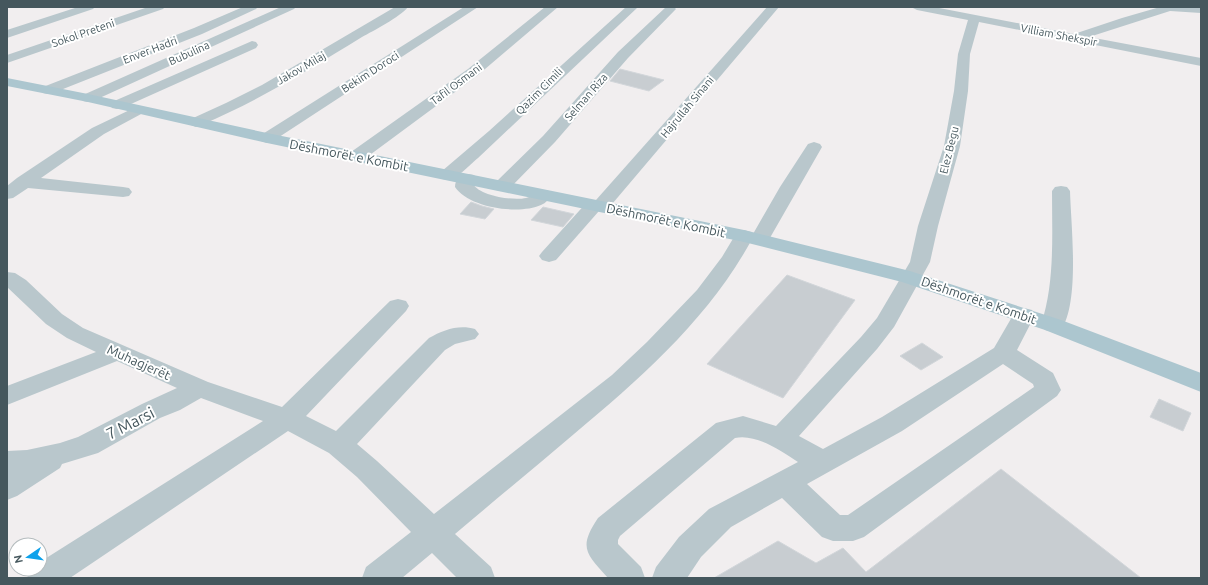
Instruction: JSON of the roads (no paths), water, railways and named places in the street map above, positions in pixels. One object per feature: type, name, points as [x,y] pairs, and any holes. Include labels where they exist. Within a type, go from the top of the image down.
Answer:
[{"type":"main road","name":"Dëshmorët e Kombit","points":[[7,82],[88,98],[117,106],[268,138],[752,238],[910,277],[1053,325],[1201,383]]},
{"type":"street","points":[[7,34],[89,7]]},
{"type":"street","name":"Sokol Preteni","points":[[7,59],[159,7]]},
{"type":"street","name":"Enver Hadri","points":[[48,90],[198,31],[252,7]]},
{"type":"street","name":"Bubulina","points":[[88,98],[290,7]]},
{"type":"street","points":[[196,122],[205,115],[288,72],[368,26],[397,7]]},
{"type":"street","name":"Jakov Milaj","points":[[196,122],[215,114],[280,80],[372,27],[402,7]]},
{"type":"street","name":"Bekim Doroci","points":[[268,138],[472,7]]},
{"type":"street","name":"Tafil Osmani","points":[[357,156],[473,72],[552,7]]},
{"type":"street","name":"Hajrullah Sinani","points":[[549,256],[670,127],[773,7]]},
{"type":"street","name":"Villiam Shekspir","points":[[917,7],[1201,62]]},
{"type":"street","points":[[1074,38],[1126,20],[1164,10],[1166,7],[1201,10]]},
{"type":"street","name":"Qazim Cimili","points":[[448,175],[478,150],[583,50],[631,8]]},
{"type":"street","name":"Selman Riza","points":[[502,186],[549,139],[623,55],[670,9]]},
{"type":"street","name":"Elez Begu","points":[[781,438],[869,343],[896,304],[910,277],[920,262],[933,206],[952,146],[961,91],[964,54],[974,18]]},
{"type":"street","points":[[117,106],[252,45]]},
{"type":"street","points":[[7,194],[98,132],[138,110]]},
{"type":"street","points":[[378,578],[621,381],[658,346],[688,314],[752,238],[789,187],[814,147]]},
{"type":"street","points":[[468,179],[464,183],[464,187],[473,195],[484,198],[514,204],[525,204],[537,200],[543,195]]},
{"type":"street","points":[[23,182],[123,192]]},
{"type":"street","points":[[1053,325],[1057,314],[1062,254],[1060,191]]},
{"type":"street","name":"Muhagjerët","points":[[7,278],[18,286],[54,319],[75,333],[199,388],[286,419],[339,445],[367,469],[479,578]]},
{"type":"street","points":[[43,578],[286,419],[307,400],[398,306]]},
{"type":"street","points":[[668,578],[690,547],[720,518],[892,424],[1003,353],[1024,315]]},
{"type":"street","points":[[339,445],[436,344],[449,337],[467,334]]},
{"type":"street","points":[[7,396],[118,352]]},
{"type":"street","points":[[785,482],[833,528],[852,528],[1048,390],[1044,379],[1003,353]]},
{"type":"street","name":"7 Marsi","points":[[7,462],[27,461],[60,454],[88,445],[151,411],[171,403],[199,388]]},
{"type":"street","points":[[629,578],[603,550],[602,538],[609,527],[726,430],[743,426],[781,438],[822,462]]},
{"type":"street","name":"7 Marsi","points":[[7,488],[60,454]]}]
